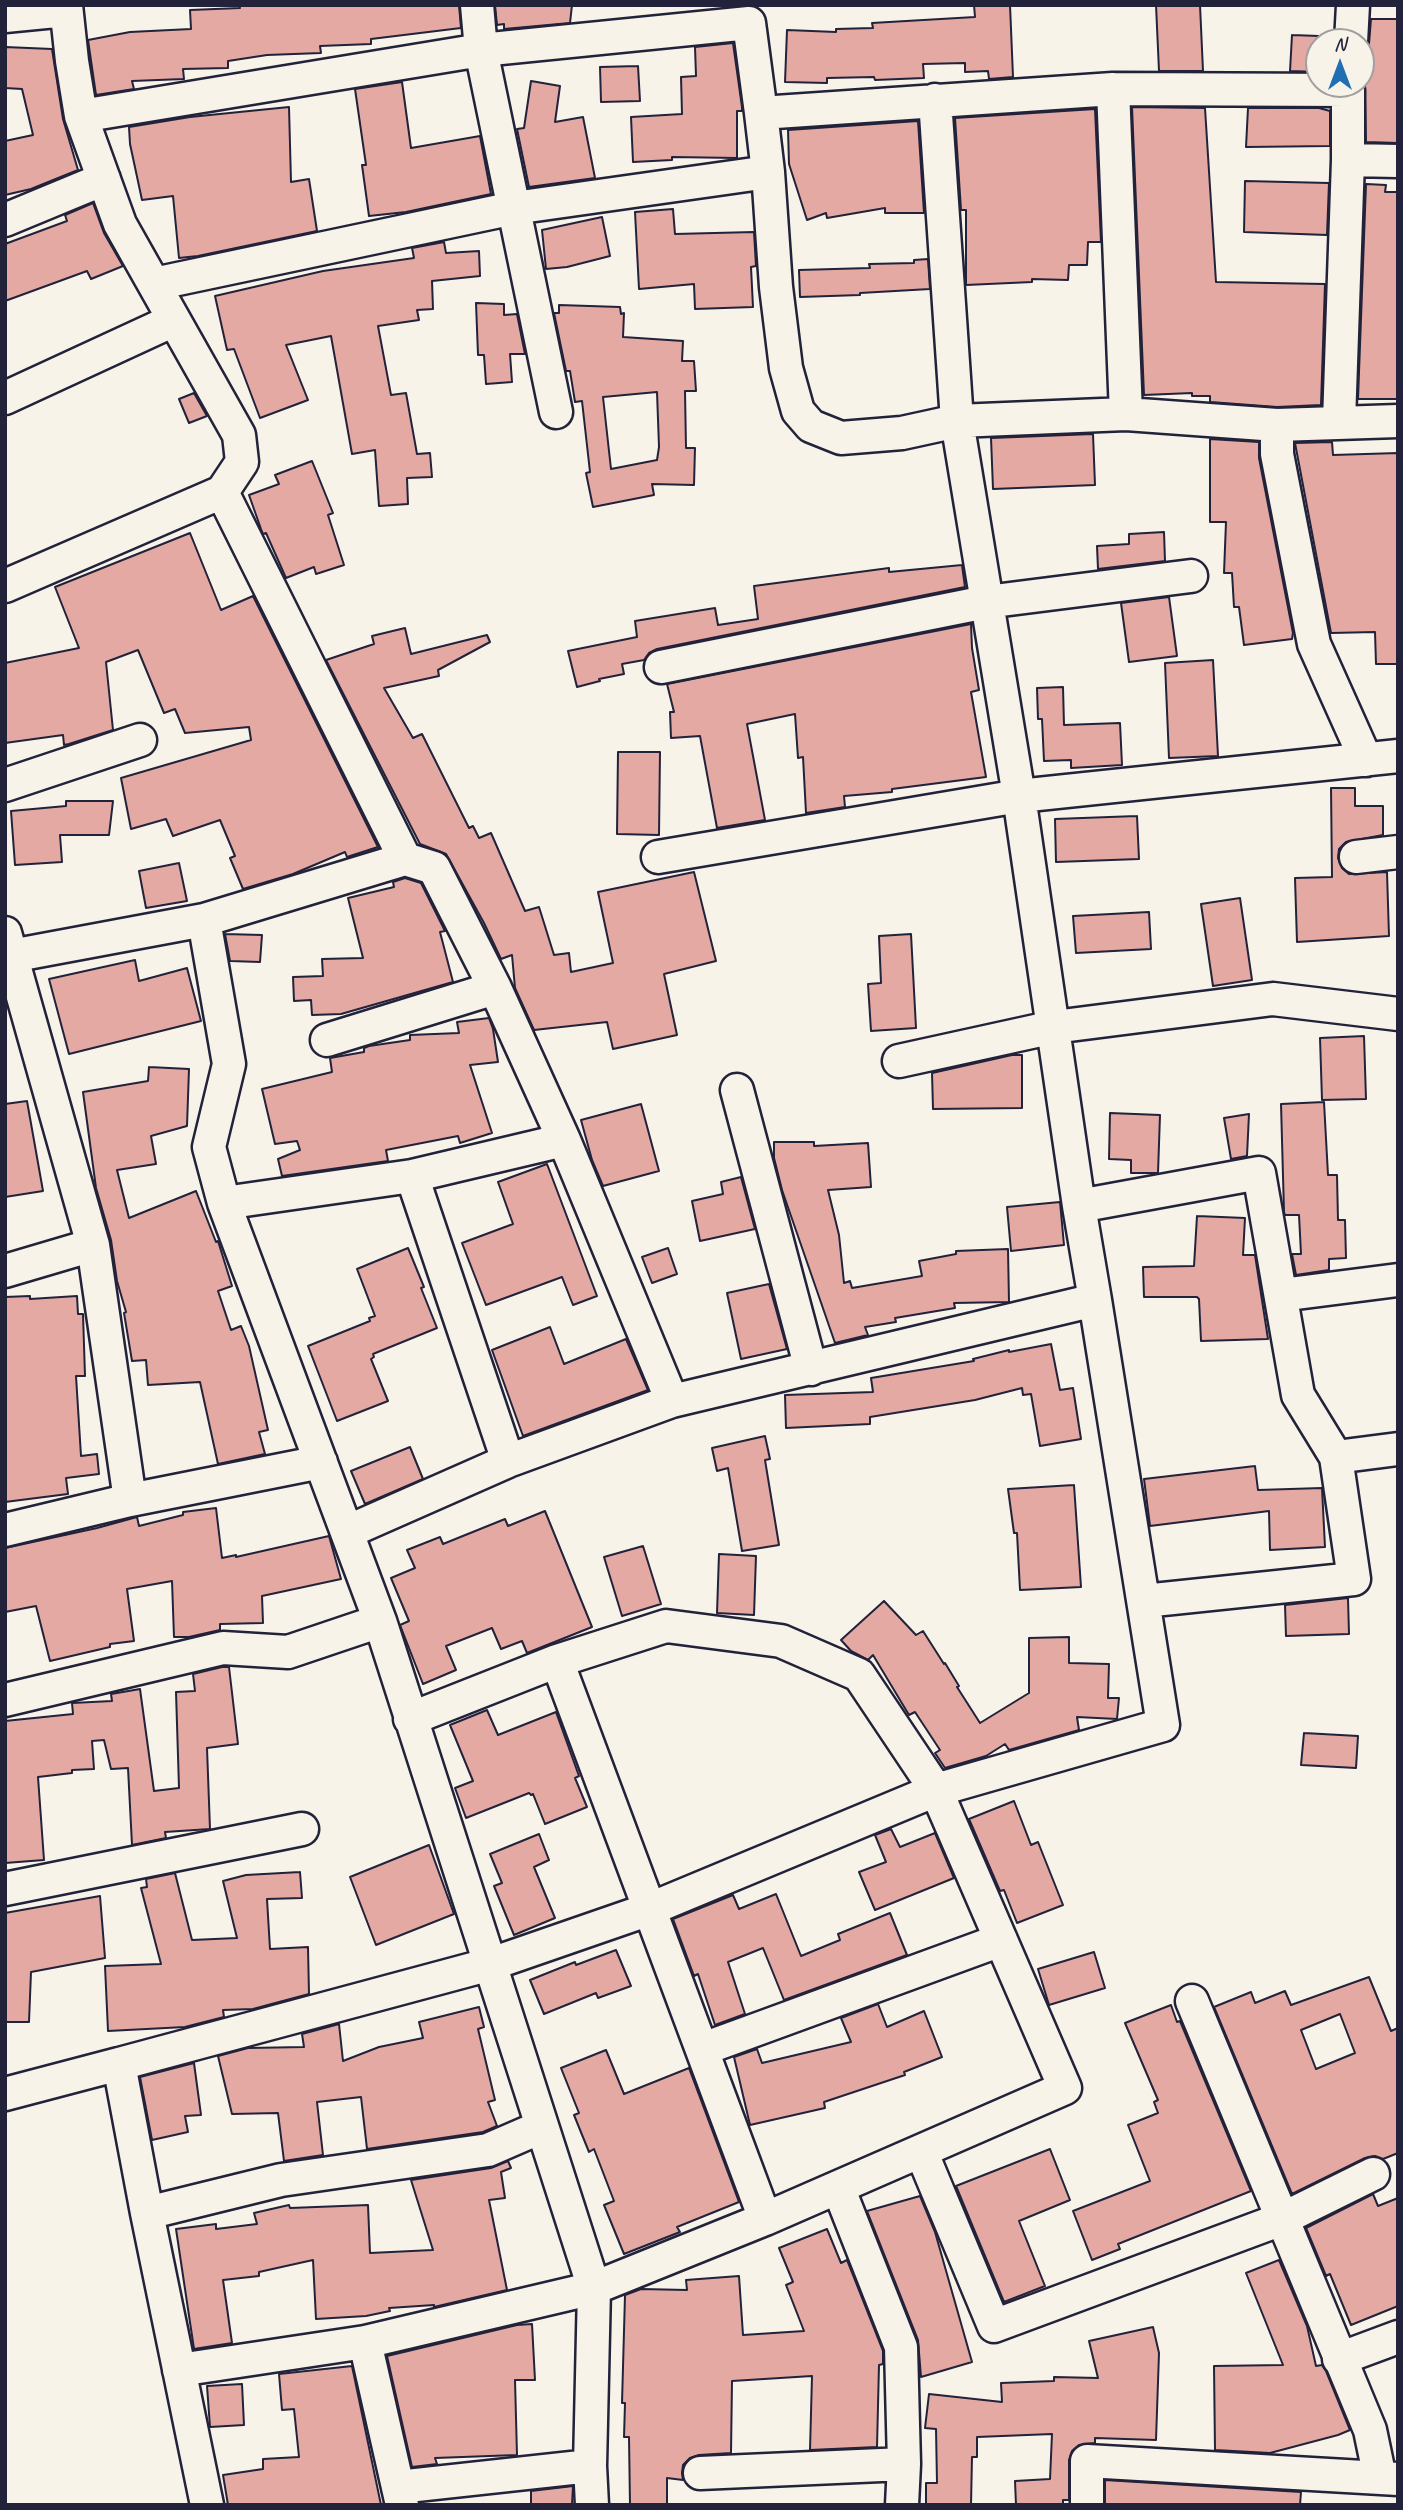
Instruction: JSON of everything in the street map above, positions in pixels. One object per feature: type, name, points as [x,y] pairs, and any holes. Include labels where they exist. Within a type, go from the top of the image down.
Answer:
[{"type":"street","points":[[477,5],[481,50],[555,411]]},
{"type":"street","points":[[1352,28],[1353,5]]},
{"type":"street","points":[[5,16],[66,8],[81,116],[120,224],[239,435],[242,463],[222,492],[5,586]]},
{"type":"street","points":[[81,116],[481,50],[749,23],[768,172],[776,287],[786,368],[797,411],[811,426],[841,438],[902,433],[957,421],[1126,414],[1277,425],[1398,421]]},
{"type":"street","points":[[761,113],[1113,89],[1305,87]]},
{"type":"street","points":[[1113,89],[1126,414]]},
{"type":"street","points":[[1339,422],[1349,98]]},
{"type":"street","points":[[5,2094],[491,1964],[650,1909],[936,1790],[1163,1725],[1079,1206],[1019,796],[957,421],[935,100]]},
{"type":"street","points":[[1348,160],[1398,161]]},
{"type":"street","points":[[154,284],[514,208],[768,172]]},
{"type":"street","points":[[5,220],[104,179]]},
{"type":"street","points":[[5,398],[174,320]]},
{"type":"street","points":[[1277,425],[1277,454],[1314,644],[1366,760]]},
{"type":"street","points":[[222,492],[405,859]]},
{"type":"street","points":[[661,667],[986,602],[1191,576]]},
{"type":"street","points":[[5,785],[141,740]]},
{"type":"street","points":[[658,857],[1019,796],[1398,756]]},
{"type":"street","points":[[1356,856],[1398,852]]},
{"type":"street","points":[[130,1500],[93,1245],[8,945],[204,920],[405,859],[434,868],[495,988],[564,1140],[672,1401]]},
{"type":"street","points":[[204,920],[229,1064],[209,1147],[224,1203],[380,1621],[594,2288],[590,2466],[592,2505]]},
{"type":"street","points":[[327,1040],[495,988]]},
{"type":"street","points":[[899,1061],[1054,1027],[1273,999],[1398,1014]]},
{"type":"street","points":[[737,1090],[811,1369]]},
{"type":"street","points":[[224,1203],[412,1176],[564,1140]]},
{"type":"street","points":[[1079,1206],[1259,1173],[1298,1395],[1336,1457],[1353,1580],[1144,1601]]},
{"type":"street","points":[[412,1176],[508,1461]]},
{"type":"street","points":[[5,1271],[93,1245]]},
{"type":"street","points":[[1281,1295],[1398,1280]]},
{"type":"street","points":[[346,1532],[508,1461],[672,1401],[1095,1300]]},
{"type":"street","points":[[1336,1457],[1398,1450]]},
{"type":"street","points":[[5,1530],[130,1500],[321,1462]]},
{"type":"street","points":[[5,1700],[223,1648],[288,1652],[380,1621]]},
{"type":"street","points":[[179,2370],[365,2342],[594,2288],[765,2219],[1065,2088],[936,1790],[859,1675],[782,1641],[666,1626],[557,1661],[410,1719]]},
{"type":"street","points":[[557,1661],[765,2219]]},
{"type":"street","points":[[5,1889],[302,1829]]},
{"type":"street","points":[[703,2049],[1002,1940]]},
{"type":"street","points":[[1087,2505],[1087,2461],[1389,2478],[1192,2000]]},
{"type":"street","points":[[119,2064],[207,2505]]},
{"type":"street","points":[[147,2213],[281,2179],[488,2150],[541,2127]]},
{"type":"street","points":[[921,2151],[994,2326],[1282,2218],[1373,2174]]},
{"type":"street","points":[[838,2187],[901,2347],[904,2464],[902,2505]]},
{"type":"street","points":[[1339,2359],[1398,2337]]},
{"type":"street","points":[[365,2342],[400,2496],[590,2466]]},
{"type":"street","points":[[700,2473],[904,2464]]},
{"type":"building","points":[[239,5],[459,5],[461,28],[371,39],[371,44],[320,46],[321,53],[267,55],[228,61],[228,68],[183,69],[184,79],[132,81],[134,89],[96,95],[88,40],[130,32],[191,29],[190,10],[240,8]]},
{"type":"building","points":[[495,5],[572,5],[570,23],[504,29],[504,24],[497,25]]},
{"type":"building","points":[[974,5],[1010,5],[1013,77],[989,79],[988,71],[965,72],[965,63],[923,64],[924,78],[827,78],[827,83],[785,82],[787,30],[836,32],[836,29],[873,28],[872,23],[975,17]]},
{"type":"building","points":[[1156,5],[1200,5],[1203,71],[1159,71]]},
{"type":"building","points":[[1371,19],[1398,19],[1398,143],[1366,142],[1365,98],[1375,98],[1375,28],[1370,28]]},
{"type":"building","points":[[1292,35],[1305,35],[1305,72],[1290,71]]},
{"type":"building","points":[[733,43],[742,107],[742,111],[737,111],[737,158],[672,157],[672,160],[633,162],[631,117],[682,114],[681,77],[696,76],[695,47]]},
{"type":"building","points":[[5,47],[52,49],[63,119],[78,170],[31,189],[5,195],[5,141],[33,135],[22,89],[5,88]]},
{"type":"building","points":[[638,66],[640,101],[601,102],[600,67]]},
{"type":"building","points":[[531,81],[560,86],[555,122],[583,117],[595,178],[529,187],[517,129],[524,128]]},
{"type":"building","points":[[402,82],[411,148],[480,136],[491,194],[406,212],[369,216],[362,165],[366,165],[355,89]]},
{"type":"building","points":[[289,107],[291,182],[309,179],[317,231],[179,258],[173,196],[142,200],[129,127],[190,117]]},
{"type":"building","points":[[1132,107],[1205,108],[1216,282],[1325,284],[1321,405],[1277,407],[1210,402],[1210,396],[1192,396],[1192,393],[1144,395]]},
{"type":"building","points":[[1248,108],[1319,108],[1330,111],[1330,146],[1246,147]]},
{"type":"building","points":[[1095,109],[1101,242],[1088,242],[1087,265],[1069,265],[1068,280],[1032,279],[1032,282],[966,285],[966,210],[961,210],[955,118]]},
{"type":"building","points":[[918,121],[924,213],[885,213],[885,208],[827,218],[826,213],[807,220],[789,164],[788,130]]},
{"type":"building","points":[[1245,181],[1329,183],[1327,235],[1244,232]]},
{"type":"building","points":[[1366,184],[1386,185],[1385,192],[1398,192],[1398,399],[1358,399]]},
{"type":"building","points":[[93,203],[104,233],[123,266],[91,279],[87,271],[5,301],[5,244],[67,221],[65,215]]},
{"type":"building","points":[[673,209],[675,234],[754,232],[756,266],[751,267],[753,307],[695,309],[694,284],[639,289],[635,212]]},
{"type":"building","points":[[602,217],[610,256],[567,267],[546,269],[542,230]]},
{"type":"building","points":[[444,242],[446,253],[479,251],[480,276],[432,281],[433,309],[417,310],[419,320],[378,326],[391,395],[406,393],[417,454],[430,453],[432,477],[407,478],[408,504],[379,506],[375,450],[352,454],[331,336],[286,345],[308,400],[260,418],[234,349],[227,350],[215,296],[323,271],[414,258],[412,248]]},
{"type":"building","points":[[928,259],[930,289],[800,297],[799,270],[870,268],[869,264],[914,263],[914,260]]},
{"type":"building","points":[[476,303],[504,304],[504,315],[517,314],[525,354],[510,354],[512,382],[486,384],[484,355],[478,355]]},
{"type":"building","points":[[559,305],[620,307],[621,314],[624,313],[623,337],[683,341],[682,361],[694,361],[696,391],[685,391],[686,448],[695,448],[694,485],[652,484],[654,495],[593,507],[586,473],[590,472],[582,401],[575,402],[570,371],[566,371],[554,313],[559,313]],"holes":[[[657,392],[657,460],[611,469],[603,397]]]},
{"type":"building","points":[[194,393],[207,416],[189,423],[179,399]]},
{"type":"building","points":[[1093,434],[1095,485],[993,489],[991,438]]},
{"type":"building","points":[[1210,439],[1259,442],[1259,458],[1292,639],[1244,645],[1239,607],[1234,607],[1232,573],[1224,573],[1226,522],[1210,522]]},
{"type":"building","points":[[1332,442],[1333,455],[1398,453],[1398,664],[1376,664],[1375,632],[1331,633],[1295,443]]},
{"type":"building","points":[[312,461],[333,513],[328,515],[344,565],[316,574],[314,567],[286,578],[266,533],[263,534],[249,495],[279,484],[275,475]]},
{"type":"building","points":[[1164,532],[1165,561],[1098,569],[1097,546],[1129,544],[1129,534]]},
{"type":"building","points":[[190,533],[221,610],[253,596],[378,847],[347,857],[345,852],[293,874],[243,889],[230,858],[235,856],[220,820],[173,836],[166,819],[131,829],[121,778],[251,740],[249,727],[185,733],[175,709],[164,713],[138,650],[106,662],[113,730],[64,745],[63,735],[5,743],[5,663],[79,648],[55,587]]},
{"type":"building","points":[[962,565],[965,587],[657,649],[649,653],[644,660],[622,664],[624,674],[577,687],[568,651],[637,637],[635,621],[715,608],[718,625],[758,619],[754,586],[889,568],[889,572]]},
{"type":"building","points":[[1169,597],[1177,656],[1129,662],[1121,603]]},
{"type":"building","points":[[971,624],[979,690],[971,692],[986,777],[892,789],[892,792],[844,796],[845,807],[806,813],[803,757],[798,758],[795,714],[747,724],[765,820],[717,828],[700,736],[671,738],[670,712],[674,712],[667,684]]},
{"type":"building","points":[[405,628],[411,654],[487,635],[490,642],[438,670],[439,676],[384,688],[413,738],[422,734],[469,828],[473,826],[479,838],[491,833],[525,911],[539,907],[554,955],[569,953],[571,972],[613,963],[598,892],[694,872],[716,961],[664,974],[677,1035],[613,1049],[607,1022],[534,1030],[515,988],[512,955],[501,959],[446,854],[420,844],[326,660],[374,644],[372,636]]},
{"type":"building","points":[[1213,660],[1218,756],[1169,758],[1165,663]]},
{"type":"building","points":[[1063,687],[1064,725],[1120,723],[1122,765],[1071,768],[1071,760],[1044,761],[1037,688]]},
{"type":"building","points":[[618,752],[660,752],[659,835],[617,834]]},
{"type":"building","points":[[1331,788],[1355,788],[1355,806],[1383,806],[1383,835],[1346,842],[1339,849],[1338,858],[1342,868],[1349,874],[1387,872],[1389,936],[1297,942],[1295,878],[1332,877]]},
{"type":"building","points":[[66,801],[113,801],[109,835],[60,835],[62,862],[15,865],[11,811],[66,806]]},
{"type":"building","points":[[1137,816],[1139,859],[1056,862],[1055,819]]},
{"type":"building","points":[[179,863],[187,901],[146,908],[139,871]]},
{"type":"building","points":[[405,878],[421,883],[445,931],[440,932],[453,982],[341,1014],[312,1015],[311,1000],[294,1001],[293,977],[323,976],[322,959],[363,958],[348,898],[394,887],[393,882]]},
{"type":"building","points":[[1240,898],[1252,980],[1213,986],[1201,904]]},
{"type":"building","points":[[1149,912],[1151,949],[1076,953],[1073,916]]},
{"type":"building","points":[[225,934],[262,935],[260,962],[230,961]]},
{"type":"building","points":[[911,934],[916,1028],[871,1031],[868,984],[881,983],[879,936]]},
{"type":"building","points":[[135,960],[139,981],[187,968],[201,1021],[69,1054],[49,979]]},
{"type":"building","points":[[489,1018],[498,1062],[470,1065],[492,1133],[460,1143],[458,1136],[386,1150],[388,1161],[282,1176],[278,1159],[300,1150],[297,1141],[275,1144],[262,1089],[332,1072],[330,1058],[364,1052],[364,1048],[369,1046],[410,1040],[410,1035],[459,1033],[457,1022]]},
{"type":"building","points":[[1364,1036],[1366,1099],[1322,1100],[1320,1038]]},
{"type":"building","points":[[1022,1055],[1022,1108],[933,1109],[932,1073]]},
{"type":"building","points":[[149,1067],[189,1069],[187,1126],[151,1136],[156,1164],[117,1170],[129,1218],[196,1191],[216,1242],[218,1241],[232,1286],[218,1291],[231,1330],[241,1326],[249,1346],[268,1430],[259,1432],[265,1454],[218,1464],[200,1382],[148,1385],[146,1360],[132,1361],[124,1313],[126,1312],[117,1281],[111,1240],[96,1188],[83,1092],[148,1081]]},
{"type":"building","points":[[27,1101],[43,1191],[5,1197],[5,1104]]},
{"type":"building","points":[[1324,1102],[1328,1175],[1337,1175],[1338,1220],[1345,1220],[1346,1258],[1329,1259],[1329,1270],[1296,1275],[1292,1254],[1301,1254],[1299,1215],[1285,1215],[1284,1212],[1281,1104]]},
{"type":"building","points":[[641,1104],[659,1171],[603,1186],[592,1160],[581,1120]]},
{"type":"building","points":[[1110,1113],[1160,1115],[1158,1173],[1131,1173],[1131,1160],[1109,1159]]},
{"type":"building","points":[[1249,1114],[1247,1156],[1231,1159],[1224,1118]]},
{"type":"building","points":[[774,1142],[814,1142],[814,1146],[868,1143],[871,1187],[828,1190],[839,1235],[844,1283],[850,1281],[852,1288],[922,1276],[919,1261],[956,1254],[956,1251],[1008,1249],[1009,1302],[954,1303],[955,1308],[895,1318],[896,1322],[865,1327],[868,1335],[835,1343],[782,1190],[774,1158]]},
{"type":"building","points":[[547,1164],[597,1296],[573,1305],[562,1277],[486,1305],[462,1243],[513,1224],[498,1182]]},
{"type":"building","points":[[741,1177],[755,1229],[700,1241],[692,1201],[723,1194],[721,1182]]},
{"type":"building","points":[[1060,1202],[1064,1245],[1011,1251],[1007,1207]]},
{"type":"building","points":[[1197,1216],[1245,1218],[1243,1255],[1255,1255],[1268,1339],[1201,1341],[1197,1297],[1144,1297],[1143,1267],[1194,1266]]},
{"type":"building","points":[[408,1248],[437,1328],[373,1354],[371,1359],[388,1401],[337,1421],[308,1346],[370,1321],[369,1318],[375,1316],[357,1269]]},
{"type":"building","points":[[668,1248],[677,1274],[652,1283],[642,1257]]},
{"type":"building","points":[[769,1284],[787,1349],[741,1359],[727,1293]]},
{"type":"building","points":[[30,1296],[30,1299],[77,1296],[78,1314],[83,1314],[85,1376],[76,1376],[81,1456],[97,1454],[99,1474],[66,1478],[68,1494],[5,1502],[5,1297]]},
{"type":"building","points":[[550,1327],[564,1364],[626,1339],[648,1390],[523,1436],[492,1350]]},
{"type":"building","points":[[1051,1344],[1060,1390],[1073,1388],[1081,1439],[1040,1446],[1031,1394],[1023,1395],[1022,1388],[975,1400],[870,1417],[870,1424],[786,1428],[785,1395],[873,1392],[871,1378],[974,1361],[973,1359],[1009,1350]]},
{"type":"building","points":[[765,1436],[770,1459],[765,1460],[779,1545],[742,1551],[728,1468],[717,1471],[712,1448]]},
{"type":"building","points":[[410,1447],[423,1479],[365,1504],[351,1471]]},
{"type":"building","points":[[1255,1466],[1258,1490],[1322,1488],[1325,1547],[1270,1550],[1269,1511],[1150,1526],[1144,1479]]},
{"type":"building","points":[[1074,1485],[1081,1587],[1020,1590],[1017,1533],[1014,1533],[1008,1489]]},
{"type":"building","points":[[216,1508],[222,1558],[329,1536],[341,1579],[262,1596],[263,1623],[220,1624],[220,1630],[189,1637],[174,1637],[172,1581],[127,1589],[134,1641],[110,1644],[110,1647],[50,1661],[36,1606],[5,1612],[5,1548],[137,1517],[139,1526],[183,1515],[183,1512]]},
{"type":"building","points":[[545,1511],[592,1627],[527,1653],[522,1641],[501,1649],[492,1628],[446,1646],[456,1670],[423,1684],[400,1625],[409,1621],[391,1578],[415,1568],[407,1550],[440,1537],[443,1544],[505,1519],[508,1526]]},
{"type":"building","points":[[643,1546],[661,1604],[622,1616],[604,1557]]},
{"type":"building","points":[[719,1554],[756,1556],[754,1615],[717,1613]]},
{"type":"building","points":[[1348,1598],[1349,1634],[1286,1636],[1285,1605]]},
{"type":"building","points":[[884,1601],[916,1635],[923,1631],[980,1723],[1029,1693],[1029,1638],[1069,1637],[1069,1663],[1109,1664],[1108,1698],[1119,1698],[1117,1719],[1077,1717],[1079,1730],[1009,1750],[1005,1744],[986,1756],[945,1768],[935,1753],[940,1750],[915,1712],[909,1715],[873,1655],[868,1660],[851,1651],[841,1640]]},
{"type":"building","points":[[229,1667],[238,1744],[207,1748],[210,1829],[165,1832],[166,1838],[132,1845],[128,1768],[111,1769],[104,1740],[92,1741],[94,1769],[72,1770],[72,1773],[38,1777],[44,1860],[5,1863],[5,1721],[73,1714],[72,1703],[112,1701],[111,1694],[140,1689],[154,1791],[179,1788],[176,1692],[195,1691],[193,1674]]},
{"type":"building","points":[[487,1710],[498,1735],[556,1712],[579,1776],[575,1778],[587,1807],[545,1824],[533,1794],[529,1793],[466,1818],[455,1788],[473,1781],[450,1725]]},
{"type":"building","points":[[1304,1733],[1358,1736],[1356,1768],[1301,1765]]},
{"type":"building","points":[[1014,1801],[1031,1845],[1038,1842],[1063,1905],[1017,1923],[969,1819]]},
{"type":"building","points":[[891,1829],[900,1847],[935,1833],[954,1878],[875,1910],[859,1872],[886,1862],[875,1835]]},
{"type":"building","points":[[539,1834],[549,1860],[534,1867],[555,1918],[514,1935],[494,1886],[502,1883],[490,1854]]},
{"type":"building","points":[[429,1845],[454,1914],[376,1945],[350,1877]]},
{"type":"building","points":[[300,1872],[302,1898],[267,1899],[270,1949],[308,1947],[309,1994],[253,2009],[223,2010],[224,2017],[185,2027],[108,2031],[105,1966],[161,1964],[141,1888],[147,1887],[146,1879],[175,1873],[192,1940],[237,1938],[223,1881],[246,1875]]},
{"type":"building","points":[[776,1894],[801,1956],[840,1940],[838,1934],[890,1913],[907,1955],[784,2000],[763,1948],[728,1962],[745,2014],[715,2025],[698,1974],[694,1976],[673,1919],[733,1895],[739,1909]]},
{"type":"building","points":[[100,1896],[105,1958],[31,1972],[29,2022],[5,2022],[5,1913]]},
{"type":"building","points":[[616,1950],[631,1986],[598,1998],[596,1993],[544,2014],[530,1980],[575,1962],[576,1965]]},
{"type":"building","points":[[1094,1952],[1105,1988],[1049,2005],[1038,1969]]},
{"type":"building","points":[[1369,1977],[1391,2031],[1398,2028],[1398,2153],[1383,2159],[1375,2156],[1365,2158],[1292,2194],[1214,2007],[1251,1992],[1255,2003],[1285,1991],[1291,2005]],"holes":[[[1340,2014],[1355,2053],[1316,2069],[1301,2030]]]},
{"type":"building","points":[[878,2004],[887,2027],[924,2011],[942,2057],[904,2072],[905,2075],[824,2102],[825,2108],[750,2125],[734,2057],[757,2049],[762,2063],[851,2042],[841,2018]]},
{"type":"building","points":[[1171,2005],[1251,2191],[1118,2244],[1120,2249],[1092,2260],[1073,2211],[1150,2181],[1128,2125],[1158,2113],[1154,2102],[1158,2100],[1125,2023]]},
{"type":"building","points":[[479,2007],[484,2027],[478,2029],[495,2100],[488,2102],[497,2126],[483,2132],[367,2149],[361,2097],[317,2102],[323,2155],[284,2161],[278,2113],[232,2114],[218,2056],[248,2048],[304,2047],[302,2034],[339,2024],[343,2061],[379,2047],[423,2038],[419,2022]]},
{"type":"building","points":[[606,2050],[624,2094],[689,2068],[739,2202],[677,2227],[680,2232],[624,2254],[604,2205],[614,2201],[594,2149],[589,2152],[574,2115],[579,2113],[561,2068]]},
{"type":"building","points":[[194,2063],[201,2115],[185,2116],[188,2132],[152,2140],[140,2077]]},
{"type":"building","points":[[1050,2149],[1070,2200],[1019,2221],[1045,2286],[1004,2302],[956,2186]]},
{"type":"building","points":[[508,2161],[511,2168],[501,2172],[505,2198],[489,2200],[507,2290],[434,2307],[389,2308],[390,2311],[366,2316],[316,2319],[313,2260],[259,2272],[259,2276],[223,2280],[232,2343],[194,2349],[176,2229],[216,2224],[216,2229],[257,2224],[254,2213],[289,2205],[290,2208],[368,2205],[370,2253],[433,2250],[411,2180],[491,2168]]},
{"type":"building","points":[[1373,2194],[1378,2206],[1398,2198],[1398,2306],[1351,2325],[1330,2274],[1326,2276],[1306,2228]]},
{"type":"building","points":[[920,2196],[935,2232],[972,2362],[921,2377],[918,2340],[867,2211]]},
{"type":"building","points":[[827,2229],[841,2263],[847,2260],[883,2351],[883,2364],[879,2365],[877,2447],[810,2450],[812,2376],[732,2381],[731,2453],[690,2458],[683,2465],[683,2480],[667,2478],[667,2505],[630,2505],[629,2437],[624,2437],[625,2403],[622,2403],[625,2295],[641,2289],[687,2290],[686,2280],[739,2276],[743,2335],[804,2331],[786,2285],[793,2282],[779,2248]]},
{"type":"building","points":[[1279,2260],[1307,2326],[1316,2366],[1322,2365],[1326,2371],[1350,2430],[1270,2453],[1215,2450],[1214,2366],[1283,2365],[1246,2273]]},
{"type":"building","points":[[532,2324],[535,2380],[515,2380],[517,2455],[435,2458],[437,2464],[412,2467],[387,2356],[517,2325]]},
{"type":"building","points":[[1153,2327],[1159,2353],[1156,2440],[1095,2438],[1095,2443],[1079,2445],[1072,2451],[1069,2460],[1069,2500],[1063,2500],[1063,2505],[1016,2505],[1015,2481],[1050,2479],[1052,2434],[977,2437],[977,2457],[972,2457],[971,2505],[926,2505],[926,2483],[937,2483],[936,2429],[925,2428],[929,2394],[1002,2402],[1001,2383],[1054,2381],[1054,2377],[1098,2378],[1089,2341]]},
{"type":"building","points":[[352,2366],[381,2505],[228,2505],[223,2475],[263,2469],[263,2459],[299,2457],[294,2409],[282,2410],[279,2374]]},
{"type":"building","points":[[242,2384],[244,2425],[210,2427],[207,2386]]},
{"type":"building","points":[[1105,2480],[1301,2492],[1300,2505],[1105,2505]]},
{"type":"building","points":[[573,2486],[572,2505],[531,2505],[531,2491]]}]
